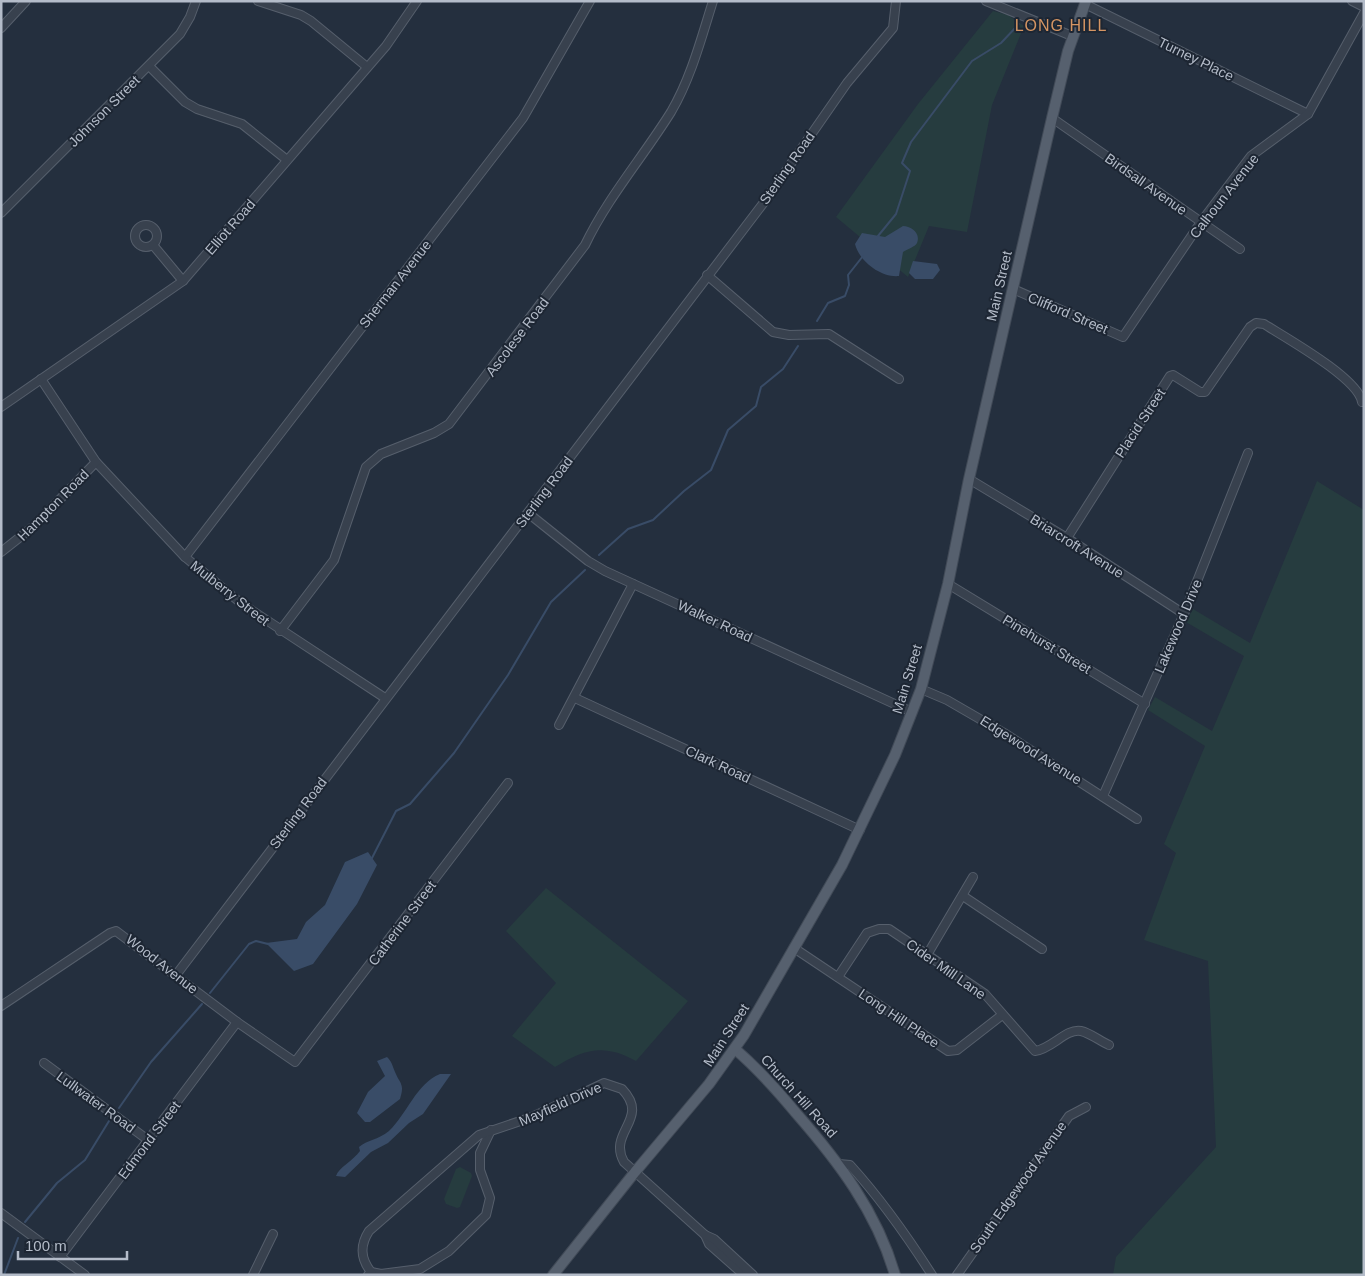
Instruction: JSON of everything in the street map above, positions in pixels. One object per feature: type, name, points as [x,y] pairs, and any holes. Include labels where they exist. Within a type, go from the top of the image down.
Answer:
[{"type":"main road","name":"Main Street","points":[[553,1275],[635,1172],[704,1090],[735,1049],[860,830],[912,712],[921,688],[948,584],[1012,289],[1052,118],[1072,36],[1085,2]]},
{"type":"main road","name":"Church Hill Road","points":[[735,1049],[777,1091],[840,1164],[876,1224],[895,1275]]},
{"type":"street","points":[[1,28],[26,1]]},
{"type":"street","name":"Johnson Street","points":[[1,214],[180,34],[190,17],[196,1]]},
{"type":"street","points":[[258,1],[301,15],[311,21],[367,67]]},
{"type":"street","name":"Elliot Road","points":[[2,404],[42,379],[183,281],[400,28],[417,1]]},
{"type":"street","name":"Sherman Avenue","points":[[185,557],[523,118],[590,1]]},
{"type":"street","name":"Ascolese Road","points":[[280,631],[334,560],[366,467],[381,454],[434,433],[449,424],[585,245],[597,220],[677,102],[688,78],[713,1]]},
{"type":"street","name":"Sterling Road","points":[[176,975],[765,200],[847,83],[893,28],[896,1]]},
{"type":"street","points":[[986,1],[1072,36]]},
{"type":"street","points":[[1352,1],[1364,7]]},
{"type":"street","name":"Turney Place","points":[[1085,2],[1308,114]]},
{"type":"street","name":"Calhoun Avenue","points":[[1123,337],[1201,222],[1252,156],[1308,114],[1364,13]]},
{"type":"street","points":[[149,66],[185,102],[197,109],[242,124],[287,160]]},
{"type":"street","name":"Birdsall Avenue","points":[[1052,118],[1240,249]]},
{"type":"street","points":[[153,245],[183,281]]},
{"type":"street","points":[[707,275],[773,332],[789,335],[829,334],[899,379]]},
{"type":"street","name":"Clifford Street","points":[[1012,289],[1123,337]]},
{"type":"street","name":"Placid Street","points":[[1066,538],[1170,376],[1173,375],[1200,392],[1205,392],[1250,327],[1256,323],[1264,324],[1305,349],[1347,380],[1360,394],[1362,402]]},
{"type":"street","name":"Hampton Road","points":[[1,552],[34,526],[96,462],[42,379]]},
{"type":"street","name":"Lakewood Drive","points":[[1103,796],[1184,614],[1248,452]]},
{"type":"street","name":"Mulberry Street","points":[[96,462],[185,557],[242,604],[280,631],[385,698]]},
{"type":"street","name":"Briarcroft Avenue","points":[[970,479],[1184,614]]},
{"type":"street","name":"Walker Road","points":[[528,513],[588,561],[633,584],[912,712]]},
{"type":"street","points":[[559,725],[575,698],[633,584]]},
{"type":"street","name":"Pinehurst Street","points":[[948,584],[1145,704]]},
{"type":"street","name":"Edgewood Avenue","points":[[921,688],[972,713],[1137,819]]},
{"type":"street","name":"Clark Road","points":[[575,698],[860,830]]},
{"type":"street","name":"Catherine Street","points":[[295,1062],[508,782]]},
{"type":"street","points":[[927,955],[973,877]]},
{"type":"street","points":[[963,896],[1042,950]]},
{"type":"street","name":"Cider Mill Lane","points":[[838,977],[867,933],[879,929],[889,929],[985,994],[1035,1051],[1045,1050],[1070,1032],[1077,1031],[1109,1045]]},
{"type":"street","name":"Wood Avenue","points":[[1,1006],[110,932],[116,931],[237,1022],[295,1062]]},
{"type":"street","name":"Long Hill Place","points":[[794,948],[948,1051],[958,1050],[1002,1015]]},
{"type":"street","name":"Edmond Street","points":[[60,1257],[237,1022]]},
{"type":"street","name":"Lullwater Road","points":[[44,1063],[148,1140]]},
{"type":"street","name":"Mayfield Drive","points":[[491,1130],[480,1153],[480,1170],[490,1198],[486,1215],[449,1251],[420,1269],[381,1274],[370,1273],[365,1265],[361,1248],[370,1231],[479,1135],[491,1130],[532,1117],[598,1085],[604,1083],[616,1085],[627,1094],[633,1108],[633,1115],[620,1142],[619,1149],[624,1162],[635,1172]]},
{"type":"street","name":"South Edgewood Avenue","points":[[957,1275],[1069,1116],[1086,1107]]},
{"type":"street","name":"Church Hill Road","points":[[840,1164],[850,1165],[866,1183],[908,1236],[932,1275]]},
{"type":"street","points":[[635,1172],[705,1235],[714,1238],[744,1275]]},
{"type":"street","points":[[1,1213],[60,1257],[74,1272],[84,1275]]},
{"type":"street","points":[[253,1275],[273,1234]]},
{"type":"street","points":[[731,1259],[753,1275]]},
{"type":"green space","points":[[993,11],[1008,15],[1024,26],[992,105],[967,232],[929,226],[908,277],[836,217],[918,104]]},
{"type":"green space","points":[[1317,481],[1364,510],[1364,1275],[1113,1275],[1116,1257],[1216,1147],[1208,961],[1144,940],[1176,853],[1164,844],[1205,746],[1148,710],[1155,697],[1212,731],[1244,656],[1186,622],[1193,609],[1250,643]]},
{"type":"green space","points":[[546,888],[688,1001],[636,1061],[614,1052],[594,1050],[575,1056],[555,1067],[512,1036],[556,983],[506,931]]},
{"type":"green space","points":[[460,1167],[471,1173],[472,1176],[460,1207],[457,1208],[446,1204],[444,1199],[456,1169]]},
{"type":"water","points":[[903,226],[909,227],[914,231],[918,239],[915,246],[903,252],[899,276],[892,276],[878,271],[866,262],[857,250],[855,244],[862,233],[885,237]]},
{"type":"water","points":[[913,261],[937,264],[940,270],[933,279],[915,279],[909,273]]},
{"type":"water","points":[[368,852],[377,865],[357,904],[313,964],[294,971],[266,943],[297,939],[306,922],[325,905],[345,862]]},
{"type":"water","points":[[387,1057],[401,1084],[400,1099],[370,1122],[365,1122],[357,1113],[368,1092],[385,1076],[377,1061]]},
{"type":"water","points":[[440,1074],[451,1074],[423,1114],[409,1123],[388,1143],[371,1152],[345,1177],[336,1176],[360,1151],[359,1147],[389,1131],[424,1085]]},
{"type":"waterway","points":[[878,236],[896,214],[910,171],[902,163],[911,142],[972,61],[1001,43],[1019,24]]},
{"type":"waterway","points":[[817,321],[828,303],[845,296],[849,285],[848,275],[863,256]]},
{"type":"waterway","points":[[599,555],[628,529],[653,520],[684,491],[711,470],[728,430],[756,406],[761,387],[783,369],[798,346]]},
{"type":"waterway","points":[[372,858],[396,811],[410,804],[454,753],[508,675],[551,602],[585,570]]},
{"type":"waterway","points":[[210,993],[249,944],[256,941],[268,944]]},
{"type":"waterway","points":[[119,1108],[151,1062],[202,1004]]},
{"type":"waterway","points":[[25,1222],[57,1183],[85,1160],[109,1121]]},
{"type":"waterway","points":[[4,1275],[18,1238]]},
{"type":"district","name":"LONG HILL","points":[[1061,25]]}]
